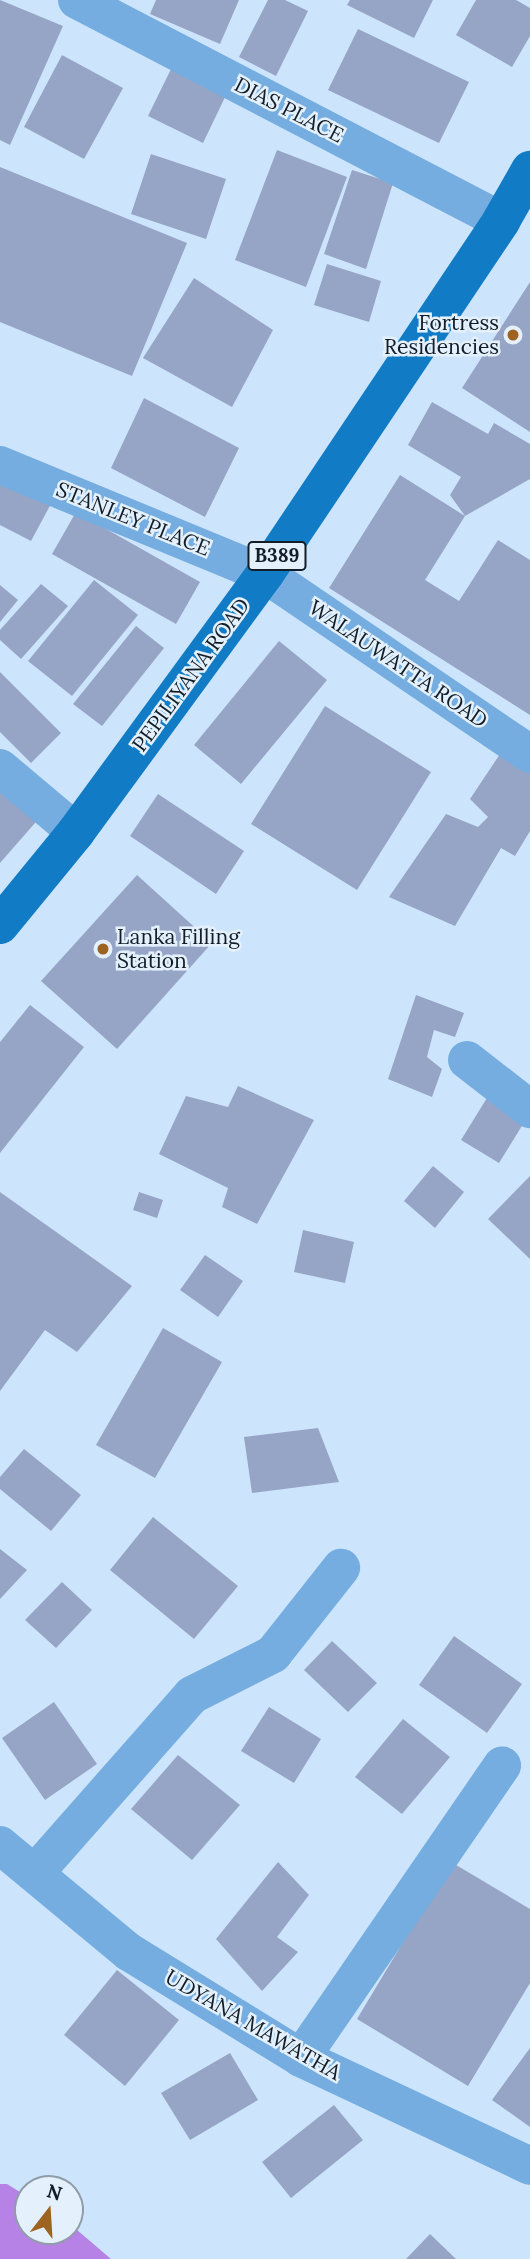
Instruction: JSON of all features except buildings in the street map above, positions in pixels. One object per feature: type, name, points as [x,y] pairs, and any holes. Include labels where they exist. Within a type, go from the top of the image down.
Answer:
[{"type":"main road","name":"PEPILIYANA ROAD","points":[[0,925],[76,832],[265,573],[502,220],[530,170]]},
{"type":"street","name":"DIAS PLACE","points":[[77,0],[502,220]]},
{"type":"street","name":"STANLEY PLACE","points":[[0,465],[265,573]]},
{"type":"street","name":"WALAUWATTA ROAD","points":[[265,573],[530,754]]},
{"type":"street","points":[[0,768],[76,832]]},
{"type":"street","points":[[467,1060],[530,1109]]},
{"type":"street","points":[[35,1873],[192,1695],[273,1654],[341,1568]]},
{"type":"street","points":[[301,2058],[502,1765]]},
{"type":"street","name":"UDYANA MAWATHA","points":[[0,1845],[129,1952],[301,2058],[530,2165]]},
{"type":"shaded area","points":[[0,2184],[7,2184],[14,2188],[14,2245],[84,2245],[84,2236],[111,2259],[0,2259]]},
{"type":"place","name":"Fortress Residencies","points":[[513,335]]},
{"type":"place","name":"Lanka Filling Station","points":[[103,949]]}]
